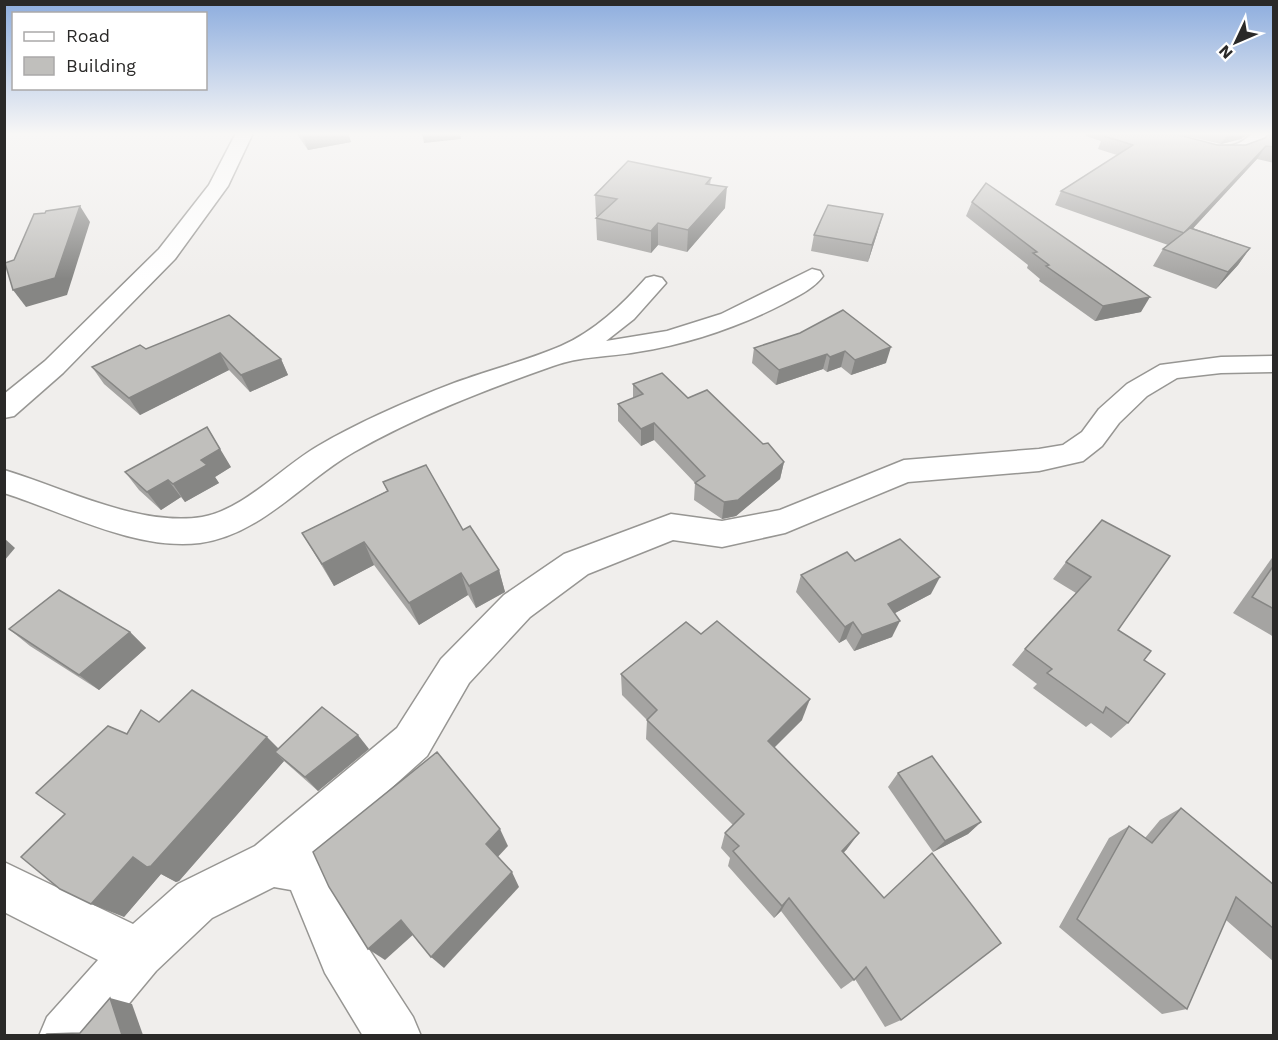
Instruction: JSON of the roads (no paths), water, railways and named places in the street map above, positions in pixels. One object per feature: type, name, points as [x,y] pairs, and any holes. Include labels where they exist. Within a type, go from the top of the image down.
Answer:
[{"type":"street","points":[[4,409],[54,367],[167,254],[220,182]]},
{"type":"street","points":[[571,351],[630,345],[706,329],[790,291],[812,276]]},
{"type":"street","points":[[4,481],[82,508],[156,529],[201,530],[226,522],[262,501],[314,462],[414,408],[571,351],[620,321],[654,283]]},
{"type":"street","points":[[66,1035],[138,953],[195,901],[272,863],[412,742],[455,671],[517,606],[576,564],[671,527],[722,534],[785,520],[904,471],[1039,460],[1071,454],[1092,439],[1109,416],[1137,390],[1170,371],[1274,364]]},
{"type":"street","points":[[272,863],[306,870],[344,955],[394,1035]]},
{"type":"street","points":[[4,886],[138,953]]}]
